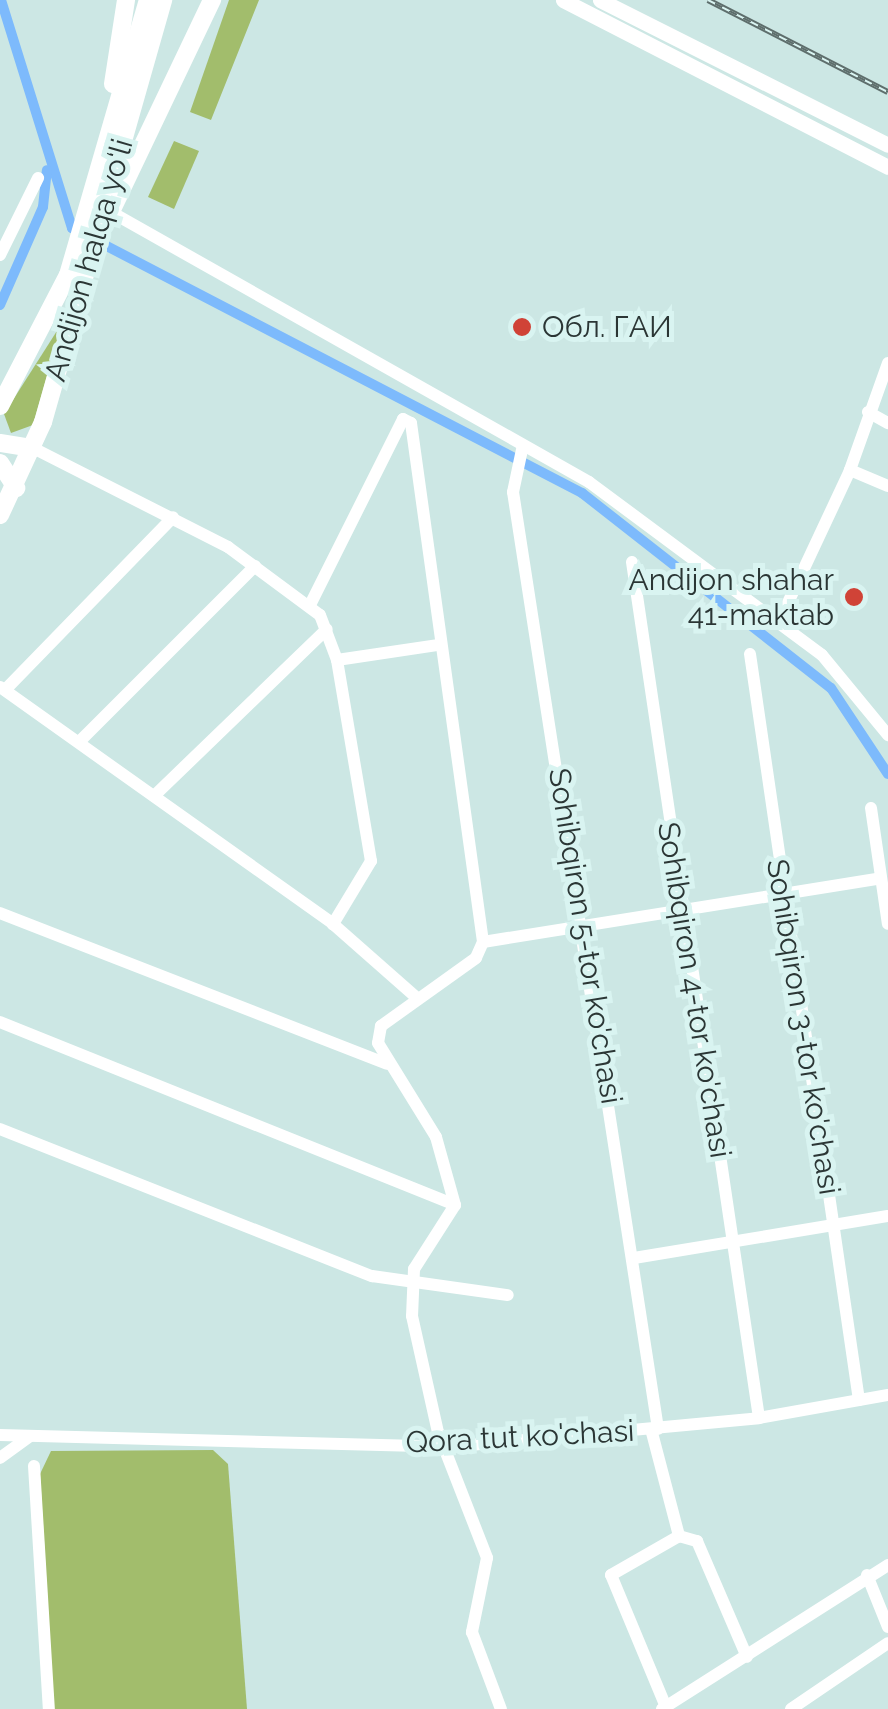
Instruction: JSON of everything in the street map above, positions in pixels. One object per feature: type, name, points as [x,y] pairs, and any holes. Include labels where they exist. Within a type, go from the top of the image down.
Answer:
[{"type":"highway","points":[[109,125],[126,0]]},
{"type":"highway","name":"Andijon halqa yo‘li","points":[[0,406],[68,275],[148,0]]},
{"type":"highway","name":"Andijon halqa yo‘li","points":[[0,515],[33,448],[163,0]]},
{"type":"highway","points":[[90,254],[212,0]]},
{"type":"highway","points":[[0,443],[33,448]]},
{"type":"highway","points":[[0,463],[16,488]]},
{"type":"main road","points":[[563,0],[888,167]]},
{"type":"main road","points":[[600,0],[888,145]]},
{"type":"street","points":[[0,255],[38,178]]},
{"type":"street","points":[[111,212],[522,448],[589,482],[778,624],[858,690],[888,735]]},
{"type":"street","points":[[778,624],[850,470],[888,363]]},
{"type":"street","points":[[868,412],[888,422]]},
{"type":"street","points":[[310,605],[403,418],[411,422],[437,645],[483,942],[476,958],[381,1026],[386,1064],[436,1138],[455,1205],[410,1285],[422,1379],[488,1558],[472,1632],[501,1709]]},
{"type":"street","points":[[33,448],[174,517],[254,566],[310,605],[327,629],[337,660],[371,860],[334,924]]},
{"type":"street","name":"Sohibqiron 5-tor ko'chasi","points":[[522,448],[514,470],[634,1258],[655,1429],[679,1536]]},
{"type":"street","points":[[850,470],[888,486]]},
{"type":"street","points":[[174,517],[3,688],[334,924],[418,998]]},
{"type":"street","name":"Sohibqiron 4-tor ko'chasi","points":[[632,562],[759,1418]]},
{"type":"street","points":[[79,742],[254,566]]},
{"type":"street","points":[[154,796],[327,629]]},
{"type":"street","points":[[337,660],[437,645]]},
{"type":"street","name":"Sohibqiron 3-tor ko'chasi","points":[[750,654],[781,893],[858,1400]]},
{"type":"street","points":[[871,808],[888,924]]},
{"type":"street","points":[[483,942],[881,878]]},
{"type":"street","points":[[0,914],[386,1064]]},
{"type":"street","points":[[0,1022],[455,1205]]},
{"type":"street","points":[[0,1129],[410,1285],[508,1295]]},
{"type":"street","points":[[634,1258],[888,1216]]},
{"type":"street","name":"Qora tut ko'chasi","points":[[0,1435],[448,1448],[759,1418],[888,1395]]},
{"type":"street","points":[[0,1458],[30,1436]]},
{"type":"street","points":[[34,1466],[50,1709]]},
{"type":"street","points":[[747,1657],[697,1541],[679,1536],[611,1576],[664,1708],[747,1657],[867,1575],[888,1565]]},
{"type":"street","points":[[867,1575],[888,1626]]},
{"type":"street","points":[[791,1709],[888,1643]]},
{"type":"green space","points":[[229,0],[259,0],[211,120],[190,112]]},
{"type":"green space","points":[[174,141],[199,151],[174,209],[148,197]]},
{"type":"green space","points":[[62,323],[33,425],[11,433],[4,414]]},
{"type":"green space","points":[[213,1450],[228,1464],[247,1709],[54,1709],[40,1474],[51,1451]]},
{"type":"waterway","points":[[1,0],[72,228],[582,493],[831,688],[888,774]]},
{"type":"waterway","points":[[0,305],[43,207],[47,170]]},
{"type":"railway","points":[[708,0],[888,92]]},
{"type":"place","name":"Обл. ГАИ","points":[[522,327]]},
{"type":"place","name":"Andijon shahar 41-maktab","points":[[854,597]]}]
